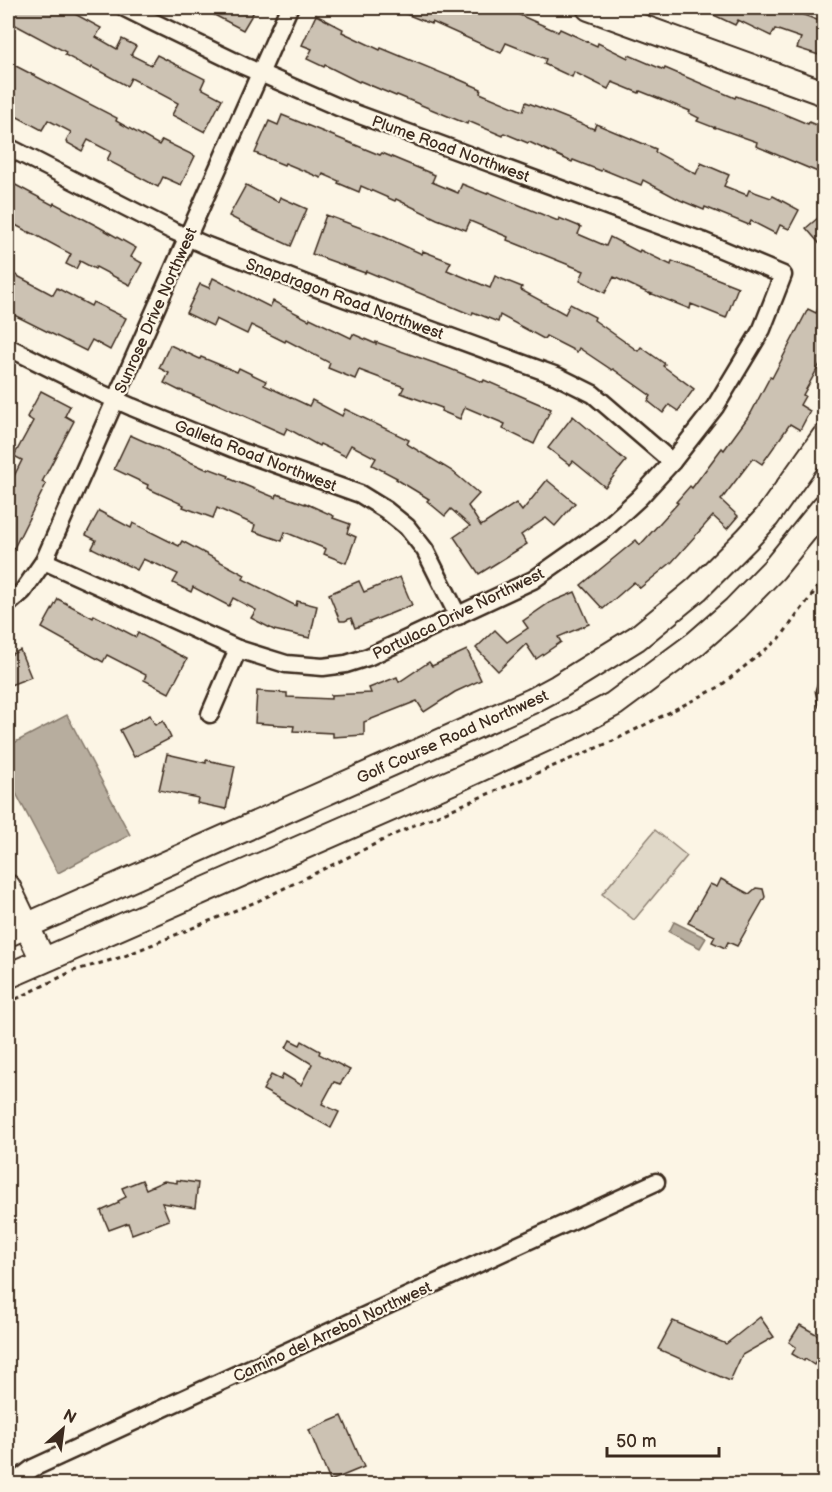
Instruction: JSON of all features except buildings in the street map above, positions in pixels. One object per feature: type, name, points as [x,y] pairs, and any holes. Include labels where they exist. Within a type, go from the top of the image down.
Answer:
[{"type":"main road","points":[[589,8],[825,93]]},
{"type":"main road","name":"Golf Course Road Northwest","points":[[16,930],[532,701],[558,687],[637,638],[697,589],[767,517],[825,437]]},
{"type":"main road","points":[[8,976],[456,780],[571,727],[614,704],[695,644],[735,609],[774,569],[825,507]]},
{"type":"main road","points":[[8,887],[16,930],[43,960]]},
{"type":"street","name":"Plume Road Northwest","points":[[125,8],[260,73],[338,107],[702,241],[783,275]]},
{"type":"street","name":"Sunrose Drive Northwest","points":[[8,604],[23,591],[44,561],[289,8]]},
{"type":"street","name":"Snapdragon Road Northwest","points":[[8,147],[188,237],[314,287],[557,376],[593,394],[672,462]]},
{"type":"street","name":"Portulaca Drive Northwest","points":[[44,561],[238,649],[286,664],[323,667],[346,664],[368,657],[533,580],[595,537],[639,498],[672,462],[715,407],[762,328],[783,275]]},
{"type":"street","name":"Galleta Road Northwest","points":[[8,347],[116,399],[242,452],[360,494],[386,510],[407,527],[425,550],[458,616]]},
{"type":"street","points":[[210,714],[238,649]]},
{"type":"street","name":"Camino del Arrebol Northwest","points":[[12,1485],[33,1468],[656,1182]]},
{"type":"lane","points":[[825,682],[821,691],[825,704]]},
{"type":"path","points":[[8,1003],[73,971],[122,957],[258,901],[410,827],[615,740],[719,687],[780,638],[825,579]]},
{"type":"shaded area","points":[[67,715],[130,835],[58,873],[8,778],[8,746]]},
{"type":"shaded area","points":[[655,830],[687,856],[634,920],[602,894]]},
{"type":"shaded area","points":[[674,922],[706,938],[700,948],[669,932]]}]
